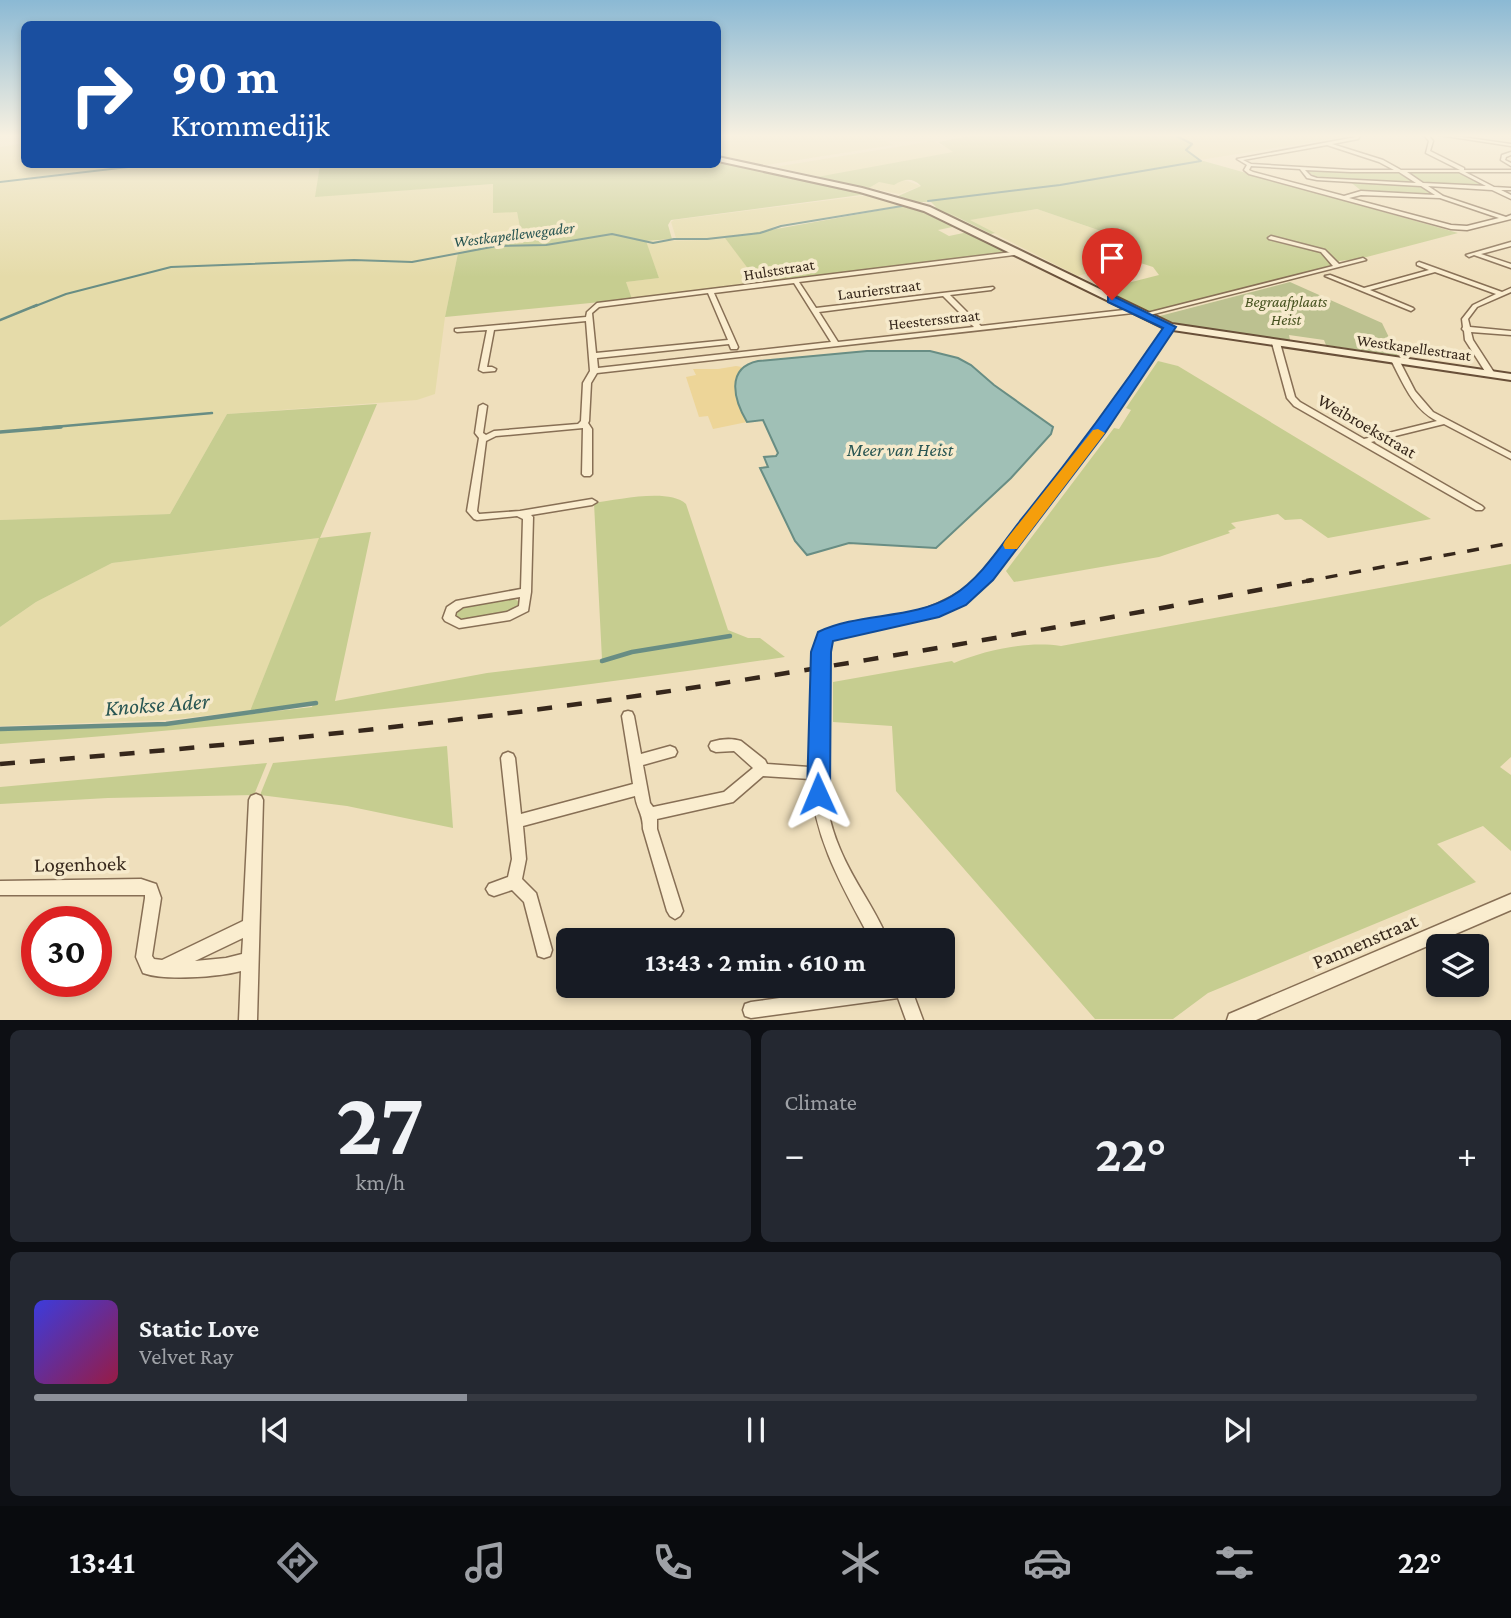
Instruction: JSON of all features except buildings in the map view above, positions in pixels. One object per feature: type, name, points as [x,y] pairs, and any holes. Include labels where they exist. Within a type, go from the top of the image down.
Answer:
[{"type":"street","name":"Westkapellestraat","points":[[824,183],[902,200],[949,218],[1170,327],[1511,377]]},
{"type":"street","points":[[1287,183],[1457,228],[1467,229],[1508,218]]},
{"type":"street","points":[[1348,183],[1361,193]]},
{"type":"street","points":[[1371,183],[1511,189]]},
{"type":"street","points":[[1419,183],[1441,197]]},
{"type":"street","points":[[1483,183],[1511,197]]},
{"type":"street","points":[[1344,198],[1361,193],[1441,197],[1508,218]]},
{"type":"street","points":[[1271,238],[1323,251],[1334,259],[1337,266]]},
{"type":"street","points":[[1511,244],[1472,255],[1511,266]]},
{"type":"street","name":"Hulststraat","points":[[589,319],[590,309],[597,304],[711,293],[794,280],[1020,253]]},
{"type":"street","name":"Heestersstraat","points":[[594,371],[1138,313],[1363,260]]},
{"type":"street","points":[[1419,264],[1502,294]]},
{"type":"street","points":[[1364,290],[1434,270]]},
{"type":"street","points":[[1328,276],[1411,309]]},
{"type":"street","name":"Laurierstraat","points":[[794,280],[836,344]]},
{"type":"street","name":"Laurierstraat","points":[[815,310],[991,288]]},
{"type":"street","points":[[1491,374],[1469,340],[1465,319],[1475,306],[1511,290]]},
{"type":"street","points":[[711,293],[737,355]]},
{"type":"street","name":"Laurierstraat","points":[[946,295],[979,328]]},
{"type":"street","points":[[457,330],[589,319],[594,371],[587,383],[584,424],[589,429],[587,474]]},
{"type":"street","points":[[1465,319],[1486,329]]},
{"type":"street","points":[[874,928],[830,843],[821,815],[817,773],[821,652],[825,637],[835,632],[933,612],[959,600],[978,585],[1100,430],[1170,327]]},
{"type":"street","points":[[491,328],[482,370],[492,369]]},
{"type":"street","points":[[1465,329],[1511,333]]},
{"type":"street","points":[[593,356],[732,342]]},
{"type":"street","name":"Weibroekstraat","points":[[1276,343],[1291,398],[1306,410],[1479,508]]},
{"type":"street","points":[[1395,360],[1415,398],[1443,422],[1511,456]]},
{"type":"street","points":[[483,406],[479,433],[484,438]]},
{"type":"street","points":[[1362,442],[1443,422]]},
{"type":"street","points":[[484,438],[584,424]]},
{"type":"street","points":[[484,438],[473,514],[483,517],[523,513],[592,502]]},
{"type":"street","points":[[523,513],[529,521],[526,592],[524,608],[515,615],[459,624],[449,618],[452,610],[460,604],[526,592]]},
{"type":"street","points":[[628,716],[643,805],[650,814],[650,829],[675,911]]},
{"type":"street","points":[[716,746],[736,745],[760,764],[760,770]]},
{"type":"street","points":[[635,761],[670,752]]},
{"type":"street","points":[[508,758],[519,859],[514,882]]},
{"type":"street","points":[[650,814],[728,798],[760,770],[817,773]]},
{"type":"street","points":[[515,822],[640,788]]},
{"type":"street","points":[[248,1020],[256,800]]},
{"type":"street","points":[[494,889],[514,882]]},
{"type":"street","points":[[514,882],[531,898],[544,950]]},
{"type":"street","name":"Logenhoek","points":[[0,888],[141,886],[151,889],[153,898],[144,957],[149,967],[162,968]]},
{"type":"street","name":"Pannenstraat","points":[[1235,1020],[1511,902]]},
{"type":"street","points":[[162,968],[251,926]]},
{"type":"street","points":[[162,968],[173,970],[237,965],[250,960]]},
{"type":"street","points":[[751,1010],[830,998]]},
{"type":"street","points":[[906,998],[915,1020]]},
{"type":"shaded area","points":[[0,183],[318,183],[316,196],[494,184],[517,212],[523,243],[458,253],[445,317],[435,394],[417,400],[227,414],[170,514],[0,520]]},
{"type":"shaded area","points":[[878,183],[912,183],[921,186],[899,194],[869,188]]},
{"type":"shaded area","points":[[870,195],[906,205],[778,225],[763,232],[725,237],[749,270],[761,269],[770,282],[632,299],[626,282],[659,278],[645,241],[708,240],[676,238],[671,222],[674,220]]},
{"type":"shaded area","points":[[1037,209],[1132,242],[1132,249],[1125,258],[1108,267],[1078,276],[968,220]]},
{"type":"shaded area","points":[[320,538],[250,711],[165,720],[0,726],[0,627],[36,602],[112,563]]},
{"type":"green space","points":[[317,183],[816,183],[868,194],[671,220],[668,225],[672,239],[646,241],[659,278],[626,282],[632,299],[445,317],[458,253],[492,245],[523,243],[517,212],[493,213],[493,184],[315,197]]},
{"type":"green space","points":[[843,183],[878,183],[869,188]]},
{"type":"green space","points":[[916,183],[1280,183],[1458,233],[1359,259],[1339,261],[1339,264],[1149,312],[1104,289],[1159,275],[1153,267],[1128,259],[1135,243],[1037,209],[970,220],[995,233],[991,234],[945,211],[988,234],[926,206],[936,207],[931,202],[911,202],[896,197],[921,186]]},
{"type":"green space","points":[[1351,183],[1415,183],[1434,196],[1363,192]]},
{"type":"green space","points":[[1423,183],[1479,183],[1489,188],[1426,185]]},
{"type":"green space","points":[[900,201],[962,225],[938,230],[949,236],[973,231],[1013,251],[1011,254],[770,282],[761,269],[749,270],[725,238],[910,205]]},
{"type":"green space","name":"Begraafplaats Heist","points":[[1290,282],[1382,323],[1398,356],[1326,345],[1324,340],[1289,335],[1290,340],[1205,329],[1156,317]]},
{"type":"green space","points":[[1158,361],[1178,366],[1431,519],[1328,538],[1301,519],[1285,520],[1278,514],[1231,523],[1236,528],[1228,531],[1230,533],[1159,557],[1014,582],[1006,571],[1114,428],[1119,429],[1131,410],[1126,408]]},
{"type":"green space","points":[[377,404],[320,538],[371,532],[335,701],[487,673],[602,659],[594,503],[642,496],[668,497],[686,504],[728,630],[748,638],[760,638],[785,657],[393,708],[0,744],[0,729],[163,724],[312,707],[313,704],[250,711],[319,538],[112,563],[36,602],[0,627],[0,520],[170,514],[227,414]]},
{"type":"green space","points":[[1511,564],[1511,757],[1500,767],[1511,775],[1511,851],[1483,826],[1437,844],[1476,882],[1208,993],[1173,1019],[1095,1019],[896,791],[892,726],[833,722],[833,682],[952,661],[954,663],[1006,648],[1061,646]]},
{"type":"green space","points":[[511,598],[521,602],[515,611],[465,620],[455,616],[462,607]]},
{"type":"green space","points":[[447,746],[453,828],[347,806],[260,795],[273,763]]},
{"type":"green space","points":[[267,763],[254,795],[108,798],[0,804],[0,787]]},
{"type":"sand","points":[[742,367],[736,380],[736,394],[747,422],[713,429],[708,416],[699,417],[686,377],[696,375],[693,369]]},
{"type":"water","name":"Meer van Heist","points":[[867,351],[930,351],[958,358],[1053,427],[1051,434],[1011,478],[936,548],[849,543],[807,555],[795,541],[760,468],[768,467],[764,457],[776,456],[778,453],[763,420],[747,422],[736,395],[737,378],[741,370],[758,361]]},
{"type":"waterway","name":"Westkapellewegader","points":[[928,201],[1074,183]]},
{"type":"waterway","name":"Westkapellewegader","points":[[33,307],[66,294],[171,267],[354,260],[412,262],[497,246],[546,245],[612,234],[653,243],[674,239],[707,239],[760,233],[781,226],[908,205]]},
{"type":"waterway","name":"Westkapellewegader","points":[[0,320],[37,305]]},
{"type":"waterway","points":[[42,428],[212,413]]},
{"type":"waterway","points":[[0,432],[61,427]]},
{"type":"waterway","name":"Knokse Ader","points":[[602,661],[632,652],[730,636]]},
{"type":"waterway","name":"Knokse Ader","points":[[0,729],[166,724],[316,703]]},
{"type":"railway","points":[[1302,582],[1511,543]]},
{"type":"railway","points":[[0,764],[312,736],[622,698],[968,643],[1312,580]]},
{"type":"slow traffic","points":[[1011,545],[1098,433]]},
{"type":"route","points":[[818,794],[821,652],[825,637],[835,632],[933,612],[968,594],[987,575],[1100,430],[1170,327],[1112,300]]}]
